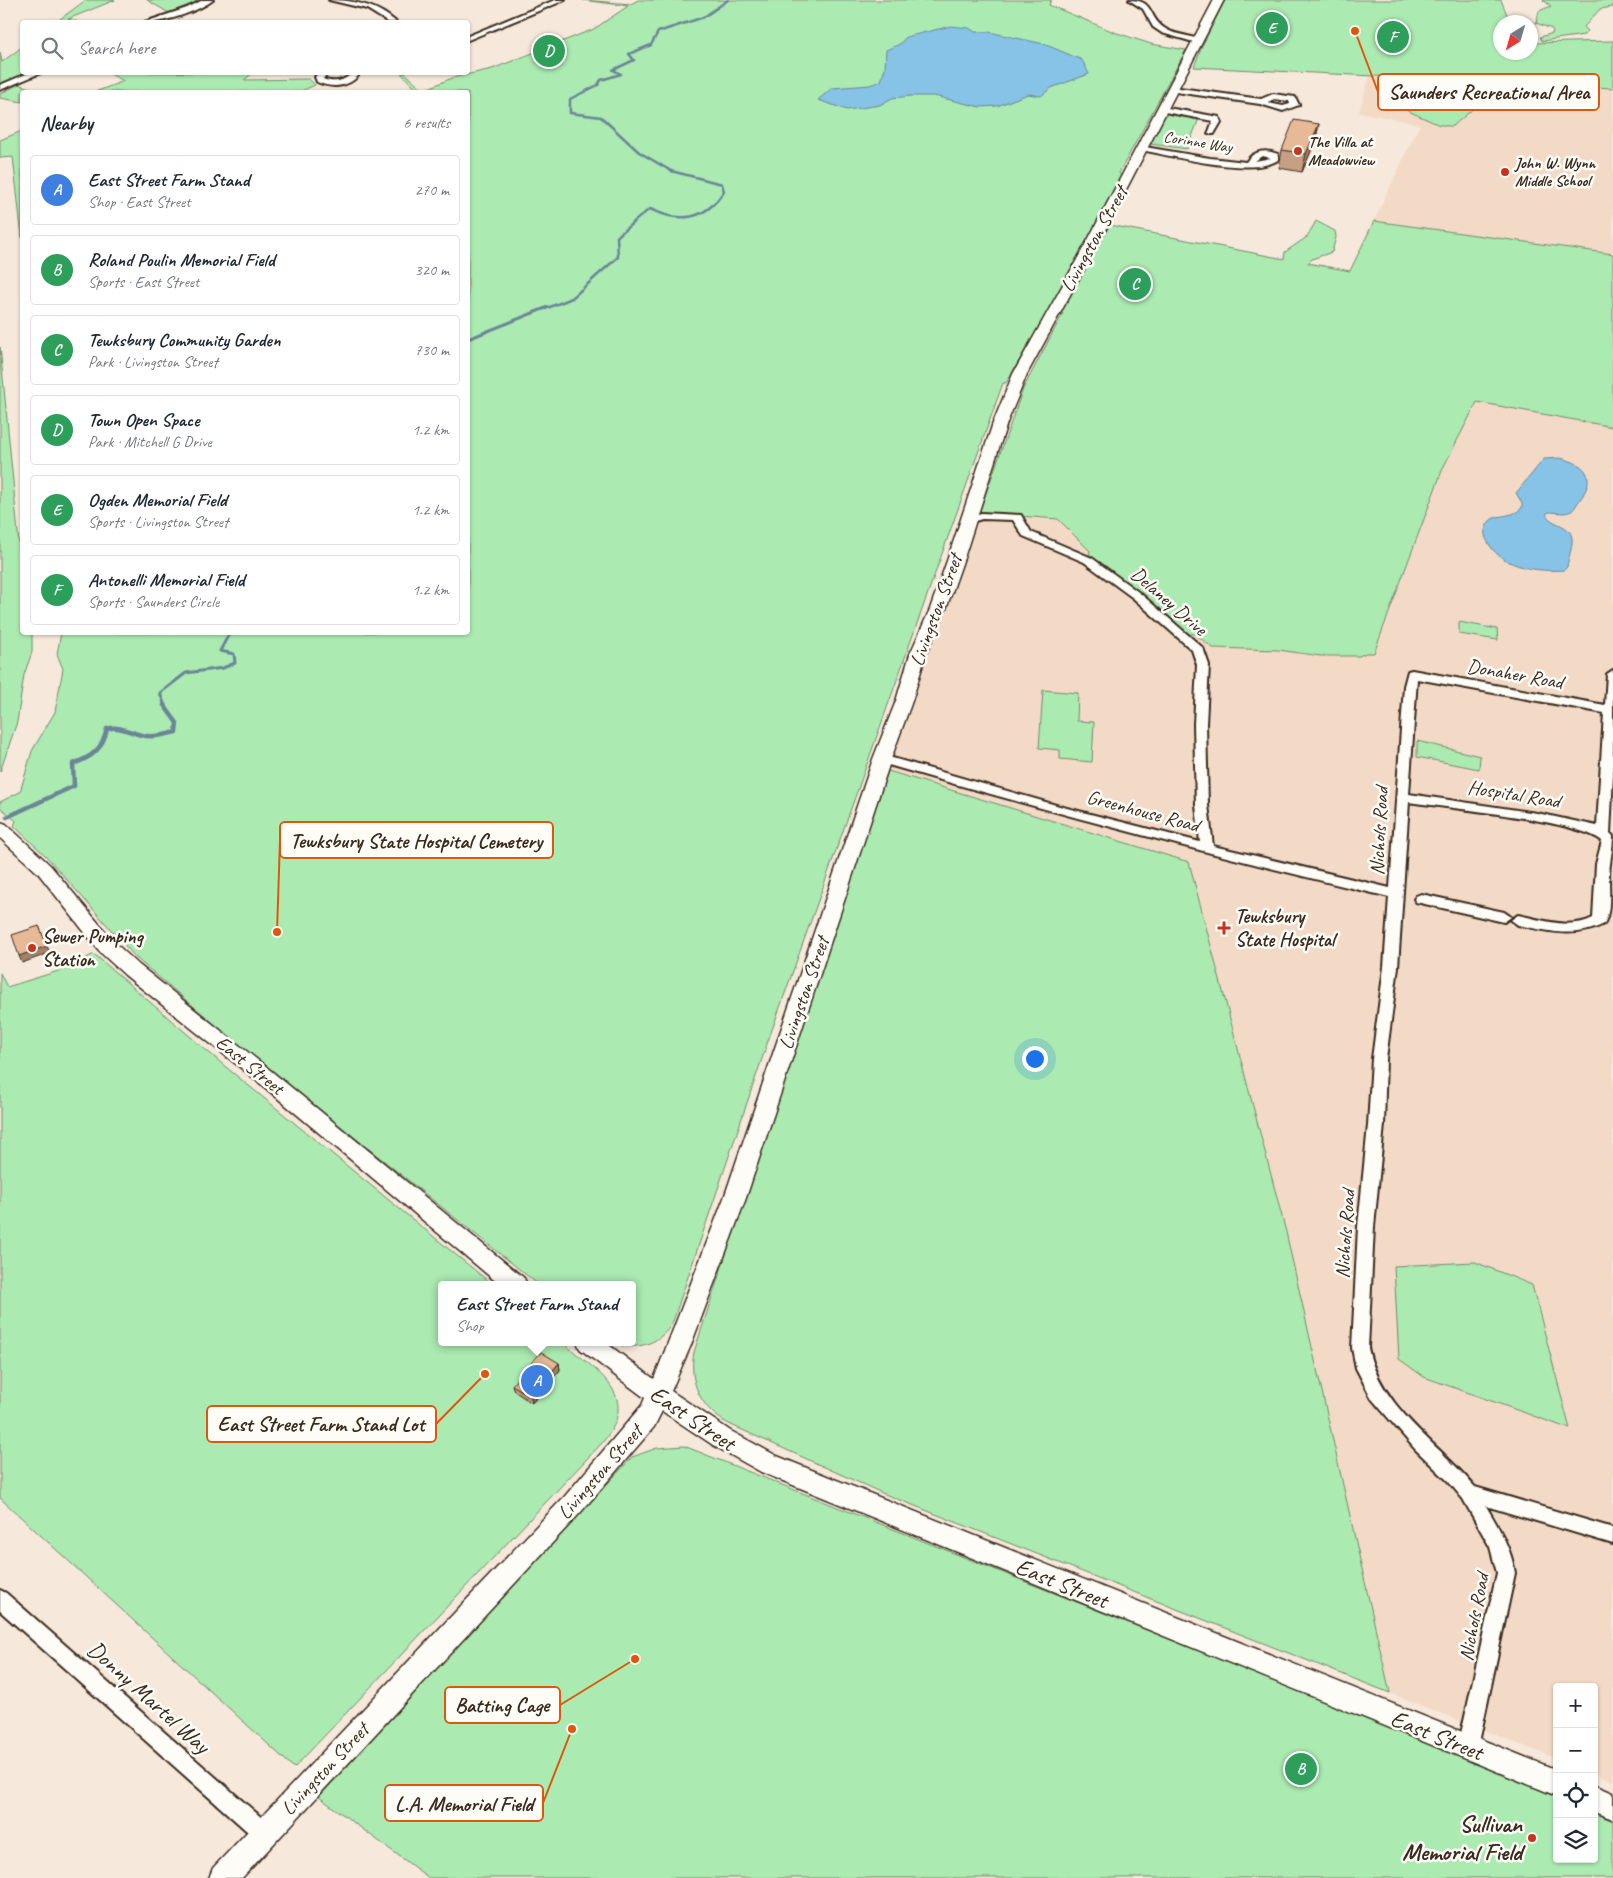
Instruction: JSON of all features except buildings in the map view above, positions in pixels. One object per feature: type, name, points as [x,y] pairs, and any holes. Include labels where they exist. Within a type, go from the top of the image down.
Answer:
[{"type":"main road","name":"East Street","points":[[593,1346],[658,1395]]},
{"type":"main road","points":[[1598,1800],[1613,1806]]},
{"type":"street","points":[[156,20],[185,12],[209,0]]},
{"type":"street","points":[[333,0],[369,7],[389,20]]},
{"type":"street","points":[[470,37],[561,0]]},
{"type":"street","points":[[1133,0],[1145,5],[1153,21],[1162,30],[1197,41]]},
{"type":"street","name":"Livingston Street","points":[[223,1878],[573,1504],[646,1420],[680,1345],[735,1198],[882,759],[901,709],[918,654],[938,609],[1000,423],[1021,371],[1080,266],[1218,0]]},
{"type":"street","points":[[0,88],[31,75]]},
{"type":"street","points":[[320,75],[320,80],[336,84],[351,80],[354,75]]},
{"type":"street","points":[[1172,89],[1263,102]]},
{"type":"street","points":[[1162,109],[1216,119],[1217,122],[1211,132]]},
{"type":"street","name":"Corinne Way","points":[[1142,148],[1219,162],[1249,164]]},
{"type":"street","name":"Delaney Drive","points":[[968,520],[981,516],[1017,517],[1027,534],[1088,560],[1137,596],[1197,648],[1204,665],[1200,724],[1202,806],[1207,849]]},
{"type":"street","name":"Donaher Road","points":[[1412,674],[1611,710]]},
{"type":"street","name":"Nichols Road","points":[[1412,674],[1406,724],[1390,967],[1379,1059],[1376,1125],[1366,1227],[1360,1348],[1364,1368],[1378,1394],[1420,1444],[1469,1493],[1497,1542],[1504,1559],[1506,1574],[1468,1747]]},
{"type":"street","points":[[1518,920],[1566,930],[1582,929],[1598,921],[1601,914],[1603,864],[1608,840],[1613,674]]},
{"type":"street","name":"Greenhouse Road","points":[[882,759],[1062,811],[1207,849],[1396,894]]},
{"type":"street","name":"Hospital Road","points":[[1402,797],[1537,817],[1587,828],[1608,840]]},
{"type":"street","name":"East Street","points":[[0,828],[44,869],[108,948],[132,970],[263,1075],[511,1281]]},
{"type":"street","points":[[1421,899],[1504,917]]},
{"type":"street","name":"East Street","points":[[658,1395],[745,1452],[769,1464],[1553,1781]]},
{"type":"street","points":[[1469,1493],[1613,1536]]},
{"type":"street","name":"Donny Martel Way","points":[[0,1598],[264,1833]]},
{"type":"shaded area","name":"Tewksbury State Hospital","points":[[1370,76],[1613,88],[1613,1781],[1598,1775],[1598,1683],[1553,1683],[1553,1757],[882,1493],[724,1422],[705,1405],[698,1393],[693,1378],[694,1352],[794,1046],[902,728],[1023,389],[1039,356],[1110,225],[1350,271],[1420,124],[1359,112]]},
{"type":"green space","points":[[86,0],[115,0],[68,19],[71,20],[59,20]]},
{"type":"green space","points":[[147,0],[201,0],[169,13]]},
{"type":"green space","points":[[583,0],[631,4],[638,0],[1051,0],[1049,5],[1114,32],[1151,44],[1186,50],[1119,173],[1122,177],[1070,274],[1006,383],[1003,383],[768,1041],[673,1321],[662,1335],[647,1344],[639,1346],[636,1346],[636,1281],[534,1281],[249,1053],[136,958],[46,856],[14,826],[16,821],[0,807],[0,802],[20,792],[32,751],[55,712],[63,669],[57,654],[61,635],[470,635],[470,90],[424,90],[452,78],[492,69],[594,29],[628,6]]},
{"type":"green space","points":[[1225,0],[1501,0],[1507,15],[1493,15],[1493,60],[1538,60],[1538,43],[1613,41],[1613,88],[1194,67],[1202,46]]},
{"type":"green space","points":[[1543,0],[1613,0],[1613,7],[1600,9],[1584,27],[1588,31],[1584,35],[1542,41],[1540,37],[1553,33],[1552,29],[1538,24],[1539,11],[1551,6]]},
{"type":"green space","points":[[20,48],[20,75],[22,75],[0,84],[0,52],[2,62]]},
{"type":"green space","points":[[112,75],[250,75],[244,80],[309,79],[315,85],[304,90],[100,90],[124,81]]},
{"type":"green space","points":[[403,75],[407,75],[424,90],[417,90]]},
{"type":"green space","points":[[19,84],[34,90],[20,90],[20,102],[0,98],[0,94]]},
{"type":"green space","points":[[1410,90],[1456,93],[1482,101],[1453,126],[1448,126],[1437,124],[1384,100],[1388,95]]},
{"type":"green space","points":[[1167,112],[1200,116],[1187,149],[1150,144]]},
{"type":"green space","points":[[20,132],[20,220],[13,157],[0,158],[0,140]]},
{"type":"green space","points":[[1316,221],[1335,231],[1336,237],[1332,252],[1312,259],[1308,263],[1350,271],[1374,221],[1613,254],[1613,427],[1477,402],[1443,468],[1374,653],[1366,653],[1359,656],[1321,656],[1278,650],[1213,648],[1195,634],[1189,634],[1089,554],[1090,551],[1058,519],[979,513],[1023,389],[1063,313],[1060,312],[1110,225],[1284,259],[1285,252],[1307,237]]},
{"type":"green space","points":[[0,347],[20,554],[20,635],[32,635],[32,652],[24,675],[17,722],[0,772]]},
{"type":"green space","points":[[1459,622],[1497,629],[1498,640],[1459,634]]},
{"type":"green space","points":[[1043,690],[1078,693],[1077,721],[1094,722],[1092,762],[1060,759],[1060,750],[1039,748]]},
{"type":"green space","points":[[1417,741],[1480,756],[1479,769],[1417,757]]},
{"type":"green space","name":"Tewksbury State Hospital","points":[[888,771],[1189,862],[1286,1232],[1390,1693],[882,1493],[729,1424],[711,1411],[699,1394],[693,1374],[694,1352],[794,1046]]},
{"type":"green space","points":[[94,954],[227,1068],[488,1281],[438,1281],[438,1346],[567,1346],[601,1374],[617,1398],[618,1411],[613,1426],[602,1443],[294,1768],[0,1498],[0,973],[7,987],[65,969]]},
{"type":"green space","points":[[1475,1262],[1532,1285],[1570,1429],[1424,1377],[1399,1359],[1394,1266]]},
{"type":"green space","points":[[684,1446],[1444,1748],[1553,1794],[1553,1863],[1598,1863],[1598,1815],[1613,1821],[1613,1878],[429,1878],[319,1797],[632,1457],[657,1448]]},
{"type":"water","points":[[951,26],[1044,44],[1082,60],[1089,74],[1051,88],[1041,96],[1028,94],[997,106],[980,107],[934,96],[911,96],[892,98],[880,105],[847,110],[818,100],[832,88],[870,85],[881,81],[885,68],[886,50],[900,44],[906,37]]},
{"type":"water","points":[[1560,458],[1583,468],[1588,478],[1584,493],[1575,508],[1569,512],[1549,512],[1546,514],[1548,518],[1571,533],[1572,545],[1567,567],[1564,570],[1544,570],[1522,567],[1512,563],[1495,552],[1489,544],[1485,534],[1486,526],[1495,518],[1512,514],[1522,508],[1522,503],[1516,493],[1544,459]]},
{"type":"waterway","points":[[545,309],[572,298],[618,257],[617,237],[650,209],[672,216],[691,217],[709,208],[724,191],[722,184],[671,171],[639,152],[601,117],[570,113],[570,99],[598,85],[601,80],[621,74],[613,70],[634,60],[629,54],[651,45],[658,32],[704,17],[728,0]]},
{"type":"waterway","points":[[470,338],[548,307]]},
{"type":"waterway","points":[[165,706],[160,693],[186,673],[223,668],[235,663],[234,654],[220,651],[230,635]]},
{"type":"waterway","points":[[7,817],[74,786],[73,764],[86,759],[95,752],[102,742],[107,729],[120,728],[150,736],[176,732],[177,723],[164,705]]},
{"type":"place","name":"Ogden Memorial Field","points":[[1272,28]]},
{"type":"place","name":"Saunders Recreational Area","points":[[1355,31]]},
{"type":"place","name":"Antonelli Memorial Field","points":[[1393,37]]},
{"type":"place","name":"Town Open Space","points":[[549,51]]},
{"type":"place","name":"The Villa at Meadowview","points":[[1298,151]]},
{"type":"place","name":"John W. Wynn Middle School","points":[[1505,172]]},
{"type":"place","name":"Tewksbury Community Garden","points":[[1135,284]]},
{"type":"place","name":"Tewksbury State Hospital","points":[[1224,928]]},
{"type":"place","name":"Tewksbury State Hospital Cemetery","points":[[277,932]]},
{"type":"place","name":"Sewer Pumping Station","points":[[32,948]]},
{"type":"place","name":"East Street Farm Stand Lot","points":[[485,1374]]},
{"type":"place","name":"East Street Farm Stand","points":[[537,1381]]},
{"type":"place","name":"Batting Cage","points":[[635,1659]]},
{"type":"place","name":"L.A. Memorial Field","points":[[572,1729]]},
{"type":"place","name":"Roland Poulin Memorial Field","points":[[1301,1769]]},
{"type":"place","name":"Sullivan Memorial Field","points":[[1532,1838]]}]
